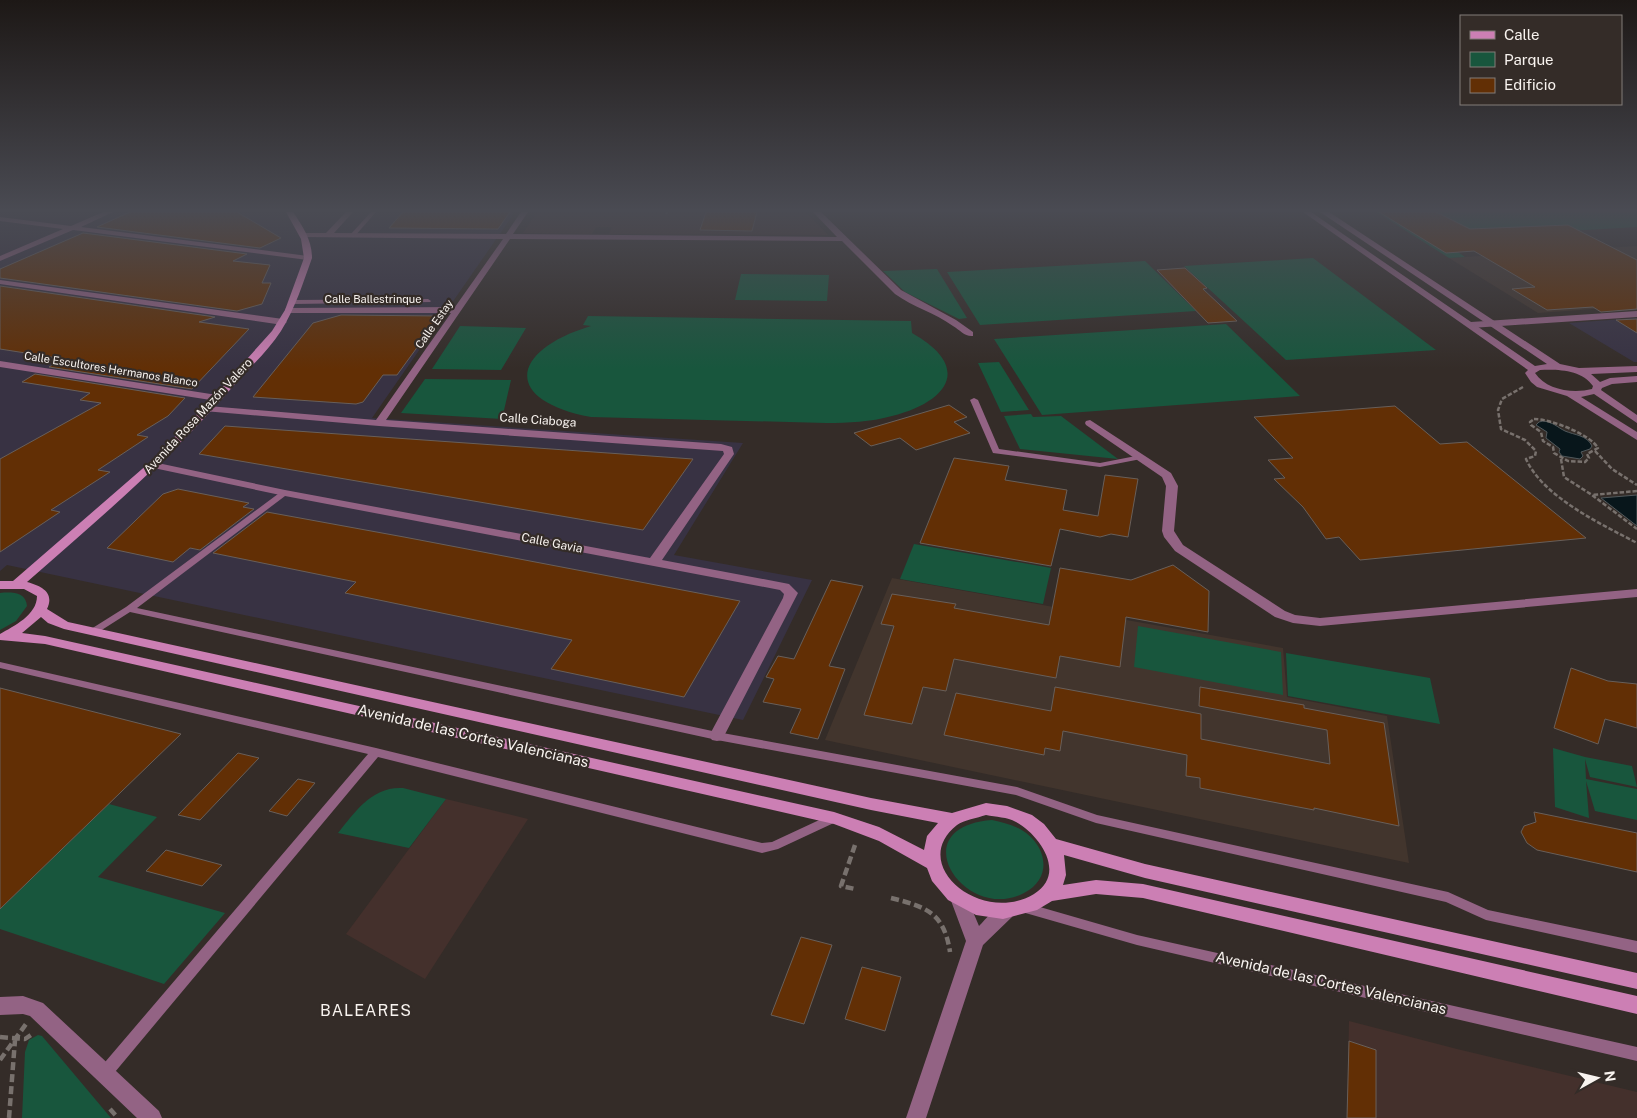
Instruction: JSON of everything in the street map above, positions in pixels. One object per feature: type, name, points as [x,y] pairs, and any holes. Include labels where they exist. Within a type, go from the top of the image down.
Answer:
[{"type":"main road","name":"Avenida Rosa Mazón Valero","points":[[17,584],[153,465],[208,409],[283,322],[291,306],[306,264]]},
{"type":"main road","points":[[0,585],[29,585],[43,594],[40,610],[21,628],[3,638]]},
{"type":"main road","name":"Avenida de las Cortes Valencianas","points":[[40,610],[53,620],[64,625],[950,820]]},
{"type":"main road","name":"Avenida de las Cortes Valencianas","points":[[3,638],[44,640],[834,818],[862,825],[884,834],[932,864]]},
{"type":"main road","points":[[986,809],[1006,812],[1025,819],[1041,830],[1053,845],[1058,857],[1059,870],[1056,882],[1048,894],[1039,902],[1026,908],[1006,912],[985,910],[966,903],[950,892],[938,879],[932,864],[931,847],[938,832],[950,820],[967,812],[986,809]]},
{"type":"main road","points":[[1053,845],[1146,871],[1637,981]]},
{"type":"main road","points":[[1048,894],[1064,890],[1096,887],[1143,891],[1637,1004]]},
{"type":"street","name":"Calle Estay","points":[[380,423],[489,264]]},
{"type":"street","points":[[869,264],[898,292],[916,304],[954,321],[970,334]]},
{"type":"street","points":[[1382,264],[1533,369]]},
{"type":"street","points":[[1401,264],[1558,367]]},
{"type":"street","points":[[0,282],[283,322]]},
{"type":"street","points":[[906,308],[916,304]]},
{"type":"street","name":"Calle Ballestrinque","points":[[291,306],[458,310]]},
{"type":"street","points":[[1471,325],[1637,314]]},
{"type":"street","name":"Calle Escultores Hermanos Blanco","points":[[0,364],[217,398]]},
{"type":"street","points":[[1637,368],[1594,372],[1543,366],[1533,369],[1530,373],[1533,379],[1549,388],[1583,394],[1610,382],[1637,379]]},
{"type":"street","points":[[1574,370],[1593,379],[1597,388],[1637,420]]},
{"type":"street","points":[[1564,392],[1587,404],[1637,437]]},
{"type":"street","name":"Calle Ciaboga","points":[[208,409],[728,449],[729,454],[654,562]]},
{"type":"street","points":[[1090,423],[1167,475],[1172,486],[1168,531],[1179,548],[1266,606],[1293,619],[1330,621],[1637,593]]},
{"type":"street","name":"Calle Gavia","points":[[153,465],[285,494],[654,562],[780,586],[787,589],[791,593],[790,598],[717,736]]},
{"type":"street","points":[[959,898],[975,941]]},
{"type":"street","points":[[916,1118],[975,941],[1006,912]]},
{"type":"street","points":[[0,1006],[23,1005],[36,1009],[152,1118]]},
{"type":"lane","points":[[291,306],[428,301]]},
{"type":"lane","points":[[974,400],[996,451],[1100,465],[1141,456]]},
{"type":"lane","points":[[94,631],[129,609],[285,494]]},
{"type":"lane","points":[[129,609],[717,736],[1017,791],[1096,819],[1448,897],[1486,914],[1637,947]]},
{"type":"lane","points":[[0,665],[376,752],[762,848],[774,846],[834,818]]},
{"type":"lane","points":[[105,1073],[376,752]]},
{"type":"lane","name":"Avenida de las Cortes Valencianas","points":[[1026,908],[1137,940],[1637,1054]]},
{"type":"path","points":[[1526,385],[1502,399],[1498,410],[1501,429],[1533,446],[1536,451],[1535,456],[1526,459],[1526,463],[1537,477],[1551,489],[1601,525],[1637,543]]},
{"type":"path","points":[[1541,419],[1558,422],[1568,429],[1590,438],[1598,448],[1587,454],[1589,458],[1585,462],[1574,462],[1561,458],[1543,441],[1541,432],[1534,429],[1530,422],[1541,419]]},
{"type":"path","points":[[1595,451],[1612,469],[1637,485]]},
{"type":"path","points":[[1561,458],[1564,478],[1592,495],[1637,529]]},
{"type":"path","points":[[1592,495],[1637,491]]},
{"type":"path","points":[[855,845],[841,886],[855,889]]},
{"type":"path","points":[[891,898],[921,905],[934,914],[943,925],[949,939],[950,953],[948,961]]},
{"type":"path","points":[[0,1060],[36,1009]]},
{"type":"path","points":[[9,1118],[15,1040]]},
{"type":"shaded area","points":[[0,264],[479,264],[372,418],[743,443],[674,555],[812,580],[743,720],[7,565],[0,571]]},
{"type":"shaded area","points":[[1459,264],[1637,264],[1637,306],[1538,313]]},
{"type":"shaded area","points":[[1637,318],[1637,362],[1569,323]]},
{"type":"shaded area","points":[[1543,421],[1550,422],[1565,431],[1584,437],[1592,446],[1590,449],[1581,452],[1583,456],[1580,459],[1562,456],[1559,452],[1560,449],[1546,438],[1547,432],[1536,425]]},
{"type":"shaded area","points":[[1637,495],[1637,526],[1601,498]]},
{"type":"shaded area","points":[[892,578],[1283,648],[1287,697],[1387,716],[1409,863],[825,740]]},
{"type":"shaded area","points":[[446,799],[528,819],[425,979],[346,934]]},
{"type":"shaded area","points":[[1349,1021],[1637,1092],[1637,1118],[1347,1118]]},
{"type":"green space","points":[[1088,264],[1148,264],[1196,311],[980,325],[947,272]]},
{"type":"green space","points":[[1321,264],[1436,350],[1286,360],[1184,266]]},
{"type":"green space","points":[[937,269],[967,318],[959,319],[905,292],[883,271]]},
{"type":"green space","points":[[741,274],[829,275],[827,301],[735,300]]},
{"type":"green space","points":[[588,316],[911,321],[912,333],[931,346],[943,359],[947,371],[946,382],[939,393],[911,410],[884,418],[859,422],[826,423],[591,417],[562,409],[542,399],[530,387],[527,374],[532,361],[545,348],[564,336],[591,326],[583,325]]},
{"type":"green space","points":[[1226,324],[1300,396],[1042,415],[994,339]]},
{"type":"green space","points":[[460,326],[526,328],[501,370],[432,369]]},
{"type":"green space","points":[[999,362],[1029,410],[1001,412],[978,363]]},
{"type":"green space","points":[[425,379],[511,380],[502,419],[401,413]]},
{"type":"green space","points":[[1031,414],[1033,417],[1061,416],[1118,459],[1020,449],[1004,416]]},
{"type":"green space","points":[[914,544],[1051,568],[1043,604],[900,579]]},
{"type":"green space","points":[[0,593],[21,595],[26,601],[27,606],[16,621],[0,630]]},
{"type":"green space","points":[[1138,626],[1281,652],[1283,695],[1134,667]]},
{"type":"green space","points":[[1286,653],[1430,678],[1440,724],[1288,696]]},
{"type":"green space","points":[[1553,748],[1585,757],[1632,766],[1637,787],[1590,777],[1585,759],[1586,779],[1637,789],[1637,820],[1595,811],[1586,781],[1589,818],[1555,807]]},
{"type":"green space","points":[[392,788],[403,788],[446,799],[409,848],[338,833],[358,809],[373,796]]},
{"type":"green space","points":[[109,804],[157,817],[98,877],[225,913],[164,984],[0,929],[0,909]]},
{"type":"green space","points":[[992,820],[1018,828],[1028,834],[1040,850],[1043,869],[1040,878],[1034,886],[1024,893],[1002,899],[981,896],[964,885],[951,871],[946,854],[950,839],[965,826]]},
{"type":"green space","points":[[38,1035],[42,1036],[111,1118],[22,1118],[25,1052],[29,1040]]},
{"type":"building","points":[[11,264],[262,264],[270,265],[262,283],[271,283],[262,304],[237,311],[0,278],[0,269]]},
{"type":"building","points":[[1496,264],[1637,264],[1637,309],[1601,312],[1593,307],[1547,310],[1512,289],[1535,287]]},
{"type":"building","points":[[1185,268],[1207,288],[1203,289],[1237,321],[1208,323],[1157,270]]},
{"type":"building","points":[[0,286],[215,317],[199,322],[249,329],[192,389],[49,367],[64,359],[0,349]]},
{"type":"building","points":[[341,315],[440,316],[397,375],[383,375],[363,402],[356,404],[253,397],[313,323]]},
{"type":"building","points":[[1637,319],[1637,333],[1616,320]]},
{"type":"building","points":[[35,374],[185,398],[168,416],[137,435],[148,437],[98,470],[110,472],[51,510],[60,512],[0,552],[0,459],[101,403],[80,400],[90,393],[22,382]]},
{"type":"building","points":[[949,405],[967,417],[954,422],[970,433],[916,450],[900,438],[871,446],[854,433]]},
{"type":"building","points":[[1395,406],[1440,444],[1467,442],[1586,538],[1360,560],[1339,537],[1326,539],[1303,507],[1274,479],[1285,478],[1268,460],[1293,458],[1254,417]]},
{"type":"building","points":[[225,426],[693,459],[643,530],[199,454]]},
{"type":"building","points":[[954,458],[1009,466],[1005,480],[1067,490],[1063,510],[1098,516],[1105,475],[1138,479],[1128,537],[1111,534],[1100,537],[1060,529],[1051,566],[920,543]]},
{"type":"building","points":[[178,489],[249,503],[243,507],[254,509],[200,550],[190,548],[173,562],[107,548],[163,494]]},
{"type":"building","points":[[267,512],[740,601],[684,697],[551,669],[572,640],[345,593],[356,582],[213,553]]},
{"type":"building","points":[[1173,565],[1209,591],[1208,632],[1126,617],[1120,667],[1060,656],[1056,678],[954,659],[946,691],[923,687],[912,724],[864,715],[894,626],[881,624],[892,594],[956,604],[954,608],[1049,625],[1060,568],[1131,580]]},
{"type":"building","points":[[831,580],[863,586],[829,666],[845,669],[818,739],[790,733],[801,709],[763,702],[774,679],[766,677],[778,656],[794,659]]},
{"type":"building","points":[[1571,668],[1608,681],[1637,684],[1637,728],[1605,719],[1598,744],[1554,728]]},
{"type":"building","points":[[1055,687],[1201,714],[1201,739],[1330,764],[1327,730],[1199,706],[1200,687],[1304,705],[1304,708],[1384,723],[1399,826],[1314,808],[1314,810],[1200,788],[1200,778],[1186,776],[1187,755],[1063,731],[1060,751],[1045,748],[1044,755],[944,735],[956,693],[1051,711]]},
{"type":"building","points":[[0,688],[181,734],[0,909]]},
{"type":"building","points":[[238,753],[259,758],[200,820],[178,815]]},
{"type":"building","points":[[298,779],[315,783],[287,816],[269,811]]},
{"type":"building","points":[[1534,812],[1637,833],[1637,872],[1537,850],[1527,843],[1521,832],[1524,826],[1536,822]]},
{"type":"building","points":[[166,850],[222,865],[202,886],[146,871]]},
{"type":"building","points":[[801,937],[832,945],[804,1024],[771,1015]]},
{"type":"building","points":[[862,967],[901,977],[885,1031],[845,1019]]},
{"type":"building","points":[[1349,1041],[1376,1050],[1376,1118],[1347,1118]]},
{"type":"district","name":"BALEARES","points":[[366,1010]]}]
